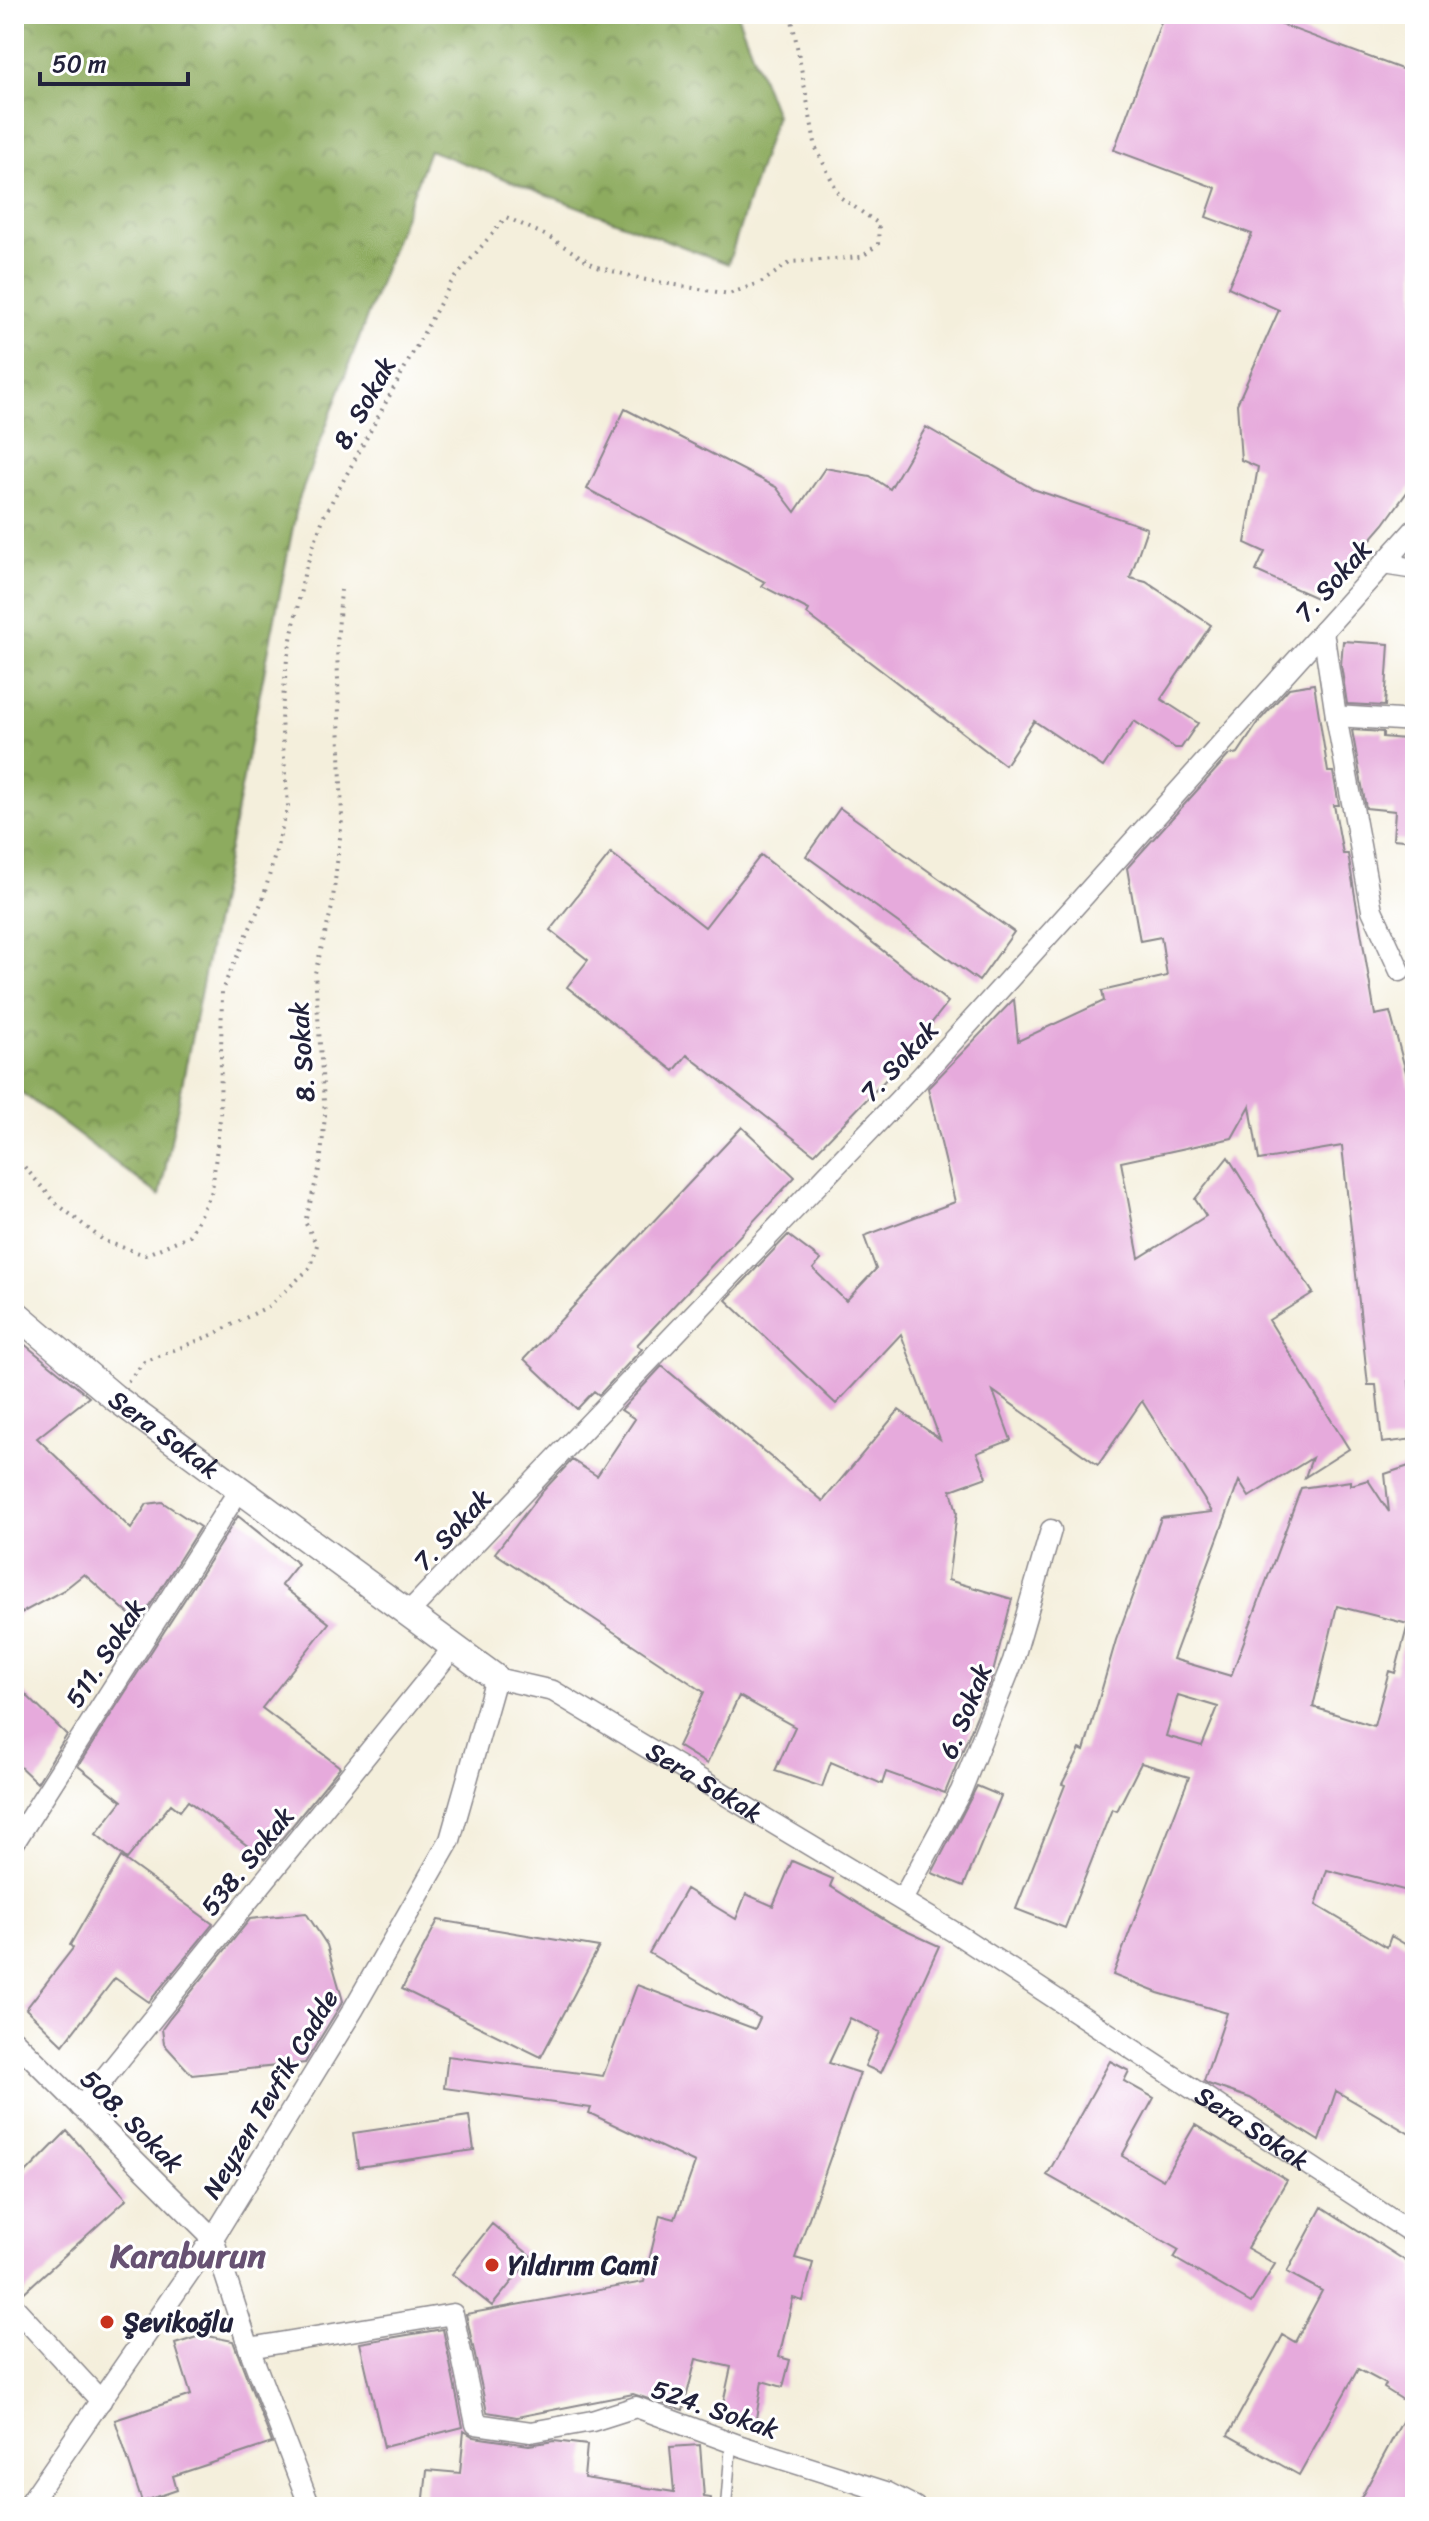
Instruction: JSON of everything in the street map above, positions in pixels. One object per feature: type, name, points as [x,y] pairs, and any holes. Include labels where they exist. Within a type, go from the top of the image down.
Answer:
[{"type":"street","name":"7. Sokak","points":[[406,1615],[918,1080],[1415,529]]},
{"type":"street","points":[[1383,564],[1415,569]]},
{"type":"street","points":[[1323,631],[1372,910],[1400,971]]},
{"type":"street","points":[[1336,716],[1415,721]]},
{"type":"street","name":"Sera Sokak","points":[[14,1312],[114,1397],[406,1615],[496,1678],[553,1691],[902,1900],[1415,2235]]},
{"type":"street","name":"511. Sokak","points":[[14,1843],[239,1490]]},
{"type":"street","name":"6. Sokak","points":[[902,1900],[961,1791],[1013,1661],[1051,1530]]},
{"type":"street","name":"538. Sokak","points":[[81,2107],[453,1648]]},
{"type":"street","name":"Neyzen Tevfik Cadde","points":[[27,2507],[213,2238],[353,2010],[450,1840],[496,1678]]},
{"type":"street","name":"508. Sokak","points":[[14,2040],[213,2238]]},
{"type":"street","points":[[213,2238],[249,2348],[310,2507]]},
{"type":"street","points":[[14,2307],[101,2401]]},
{"type":"street","name":"524. Sokak","points":[[249,2348],[453,2314],[476,2424],[531,2432],[592,2421],[636,2407],[731,2443],[886,2492],[915,2507]]},
{"type":"lane","points":[[726,2507],[731,2443]]},
{"type":"path","name":"8. Sokak","points":[[14,1155],[56,1203],[104,1241],[145,1255],[190,1235],[212,1191],[220,1119],[222,990],[263,899],[288,806],[281,720],[287,659],[305,570],[324,516],[451,283],[506,217],[549,237],[597,267],[646,280],[729,294],[762,282],[791,262],[862,257],[878,244],[879,224],[840,197],[816,148],[791,14]]},
{"type":"path","name":"8. Sokak","points":[[114,1397],[144,1362],[212,1335],[269,1306],[311,1267],[317,1245],[305,1222],[320,1166],[325,1116],[315,973],[332,907],[342,820],[337,646],[341,590]]},
{"type":"green space","points":[[14,14],[737,14],[776,115],[728,264],[429,150],[298,502],[160,1196],[14,1087]]},
{"type":"building","points":[[1164,14],[1253,14],[1415,74],[1415,448],[1410,459],[1415,462],[1415,481],[1384,524],[1319,599],[1256,571],[1265,552],[1245,543],[1258,467],[1241,460],[1237,404],[1279,310],[1228,287],[1252,234],[1206,217],[1216,188],[1114,150]]},
{"type":"building","points":[[625,409],[776,487],[795,512],[825,468],[870,476],[890,489],[926,427],[1033,489],[1147,528],[1130,578],[1146,582],[1211,625],[1161,699],[1198,723],[1181,748],[1175,748],[1134,721],[1103,767],[1034,721],[1005,765],[807,614],[809,610],[762,586],[765,582],[587,489]]},
{"type":"building","points":[[1343,641],[1389,644],[1385,706],[1347,704],[1341,665]]},
{"type":"building","points":[[1314,684],[1328,772],[1333,772],[1339,805],[1334,805],[1343,854],[1348,854],[1375,1015],[1390,1012],[1415,1106],[1415,1380],[1409,1381],[1415,1439],[1382,1443],[1376,1385],[1368,1385],[1342,1146],[1259,1160],[1250,1106],[1232,1138],[1121,1162],[1139,1258],[1206,1216],[1195,1199],[1228,1157],[1313,1293],[1269,1320],[1349,1449],[1305,1477],[1312,1458],[1249,1497],[1239,1481],[1173,1659],[1231,1676],[1301,1488],[1351,1481],[1351,1485],[1368,1480],[1389,1512],[1385,1474],[1415,1464],[1415,1893],[1327,1870],[1316,1905],[1387,1947],[1391,1936],[1415,1950],[1415,2137],[1336,2091],[1319,2141],[1250,2098],[1208,2084],[1204,2081],[1227,2013],[1158,1993],[1113,1975],[1189,1777],[1141,1763],[1117,1811],[1112,1809],[1065,1928],[1016,1909],[1065,1785],[1062,1784],[1080,1749],[1084,1751],[1116,1640],[1161,1518],[1212,1512],[1142,1401],[1098,1465],[993,1391],[1011,1440],[977,1453],[987,1477],[951,1490],[957,1512],[948,1580],[1012,1599],[990,1684],[945,1793],[886,1772],[882,1784],[831,1762],[822,1787],[775,1771],[795,1727],[739,1696],[707,1764],[678,1746],[704,1692],[495,1553],[540,1494],[572,1460],[597,1476],[635,1419],[621,1410],[662,1366],[823,1501],[899,1410],[940,1439],[901,1334],[836,1404],[726,1300],[788,1235],[821,1260],[813,1269],[846,1301],[876,1269],[864,1236],[955,1202],[928,1088],[1014,999],[1018,1041],[1104,1001],[1102,991],[1167,976],[1161,937],[1140,941],[1127,868],[1229,755],[1238,753],[1260,720],[1289,688]],"holes":[[[1337,1606],[1408,1624],[1395,1673],[1389,1671],[1374,1726],[1313,1707]],[[1178,1695],[1218,1707],[1202,1746],[1166,1736]]]},
{"type":"building","points":[[1352,730],[1383,732],[1383,737],[1415,740],[1415,841],[1393,839],[1395,811],[1366,808]]},
{"type":"building","points":[[840,808],[1014,932],[979,981],[806,856]]},
{"type":"building","points":[[611,853],[705,927],[761,855],[948,1002],[895,1070],[814,1154],[687,1055],[674,1071],[567,987],[588,960],[550,930]]},
{"type":"building","points":[[742,1127],[795,1177],[637,1345],[642,1349],[599,1395],[594,1391],[577,1409],[524,1359]]},
{"type":"building","points":[[23,1343],[89,1397],[37,1438],[131,1529],[147,1504],[162,1502],[200,1527],[139,1623],[84,1574],[64,1590],[14,1617],[14,1350]]},
{"type":"building","points":[[238,1516],[298,1564],[281,1585],[329,1623],[262,1708],[340,1767],[265,1859],[188,1801],[180,1811],[171,1804],[127,1859],[96,1834],[122,1801],[78,1766]]},
{"type":"building","points":[[14,1683],[67,1735],[37,1783],[14,1761]]},
{"type":"building","points":[[977,1786],[1001,1796],[964,1886],[932,1873]]},
{"type":"building","points":[[121,1857],[213,1924],[149,2002],[115,1978],[63,2045],[26,2009],[73,1948],[70,1945]]},
{"type":"building","points":[[792,1861],[833,1879],[830,1886],[891,1924],[939,1946],[881,2073],[865,2066],[880,2032],[850,2018],[829,2063],[860,2073],[795,2258],[813,2263],[803,2301],[793,2298],[779,2357],[790,2360],[783,2387],[762,2381],[755,2425],[720,2417],[731,2367],[696,2359],[683,2410],[633,2394],[517,2417],[487,2412],[466,2314],[644,2282],[660,2215],[675,2219],[695,2163],[589,2113],[591,2108],[444,2088],[448,2056],[603,2076],[637,1985],[755,2029],[760,2018],[649,1953],[686,1889],[736,1919],[746,1894],[773,1906]]},
{"type":"building","points":[[306,1913],[327,1945],[343,2001],[305,2063],[192,2075],[164,2044],[162,2029],[250,1919]]},
{"type":"building","points":[[438,1920],[599,1947],[541,2057],[402,1989]]},
{"type":"building","points":[[1110,2061],[1129,2071],[1124,2081],[1154,2098],[1122,2156],[1163,2180],[1195,2125],[1287,2180],[1247,2248],[1275,2264],[1251,2303],[1174,2258],[1179,2250],[1047,2175]]},
{"type":"building","points":[[469,2116],[474,2150],[358,2167],[353,2133]]},
{"type":"building","points":[[67,2131],[127,2199],[20,2296],[14,2294],[14,2185]]},
{"type":"building","points":[[1322,2207],[1415,2267],[1415,2507],[1356,2507],[1411,2405],[1384,2388],[1386,2384],[1358,2369],[1299,2475],[1228,2435],[1283,2335],[1295,2342],[1322,2291],[1287,2272]]},
{"type":"building","name":"Yıldırım Cami","points":[[492,2224],[532,2257],[492,2306],[452,2274]]},
{"type":"building","points":[[443,2329],[463,2427],[384,2447],[360,2343]]},
{"type":"building","points":[[203,2335],[233,2341],[272,2443],[173,2476],[177,2490],[142,2502],[115,2420],[191,2395],[175,2344]]},
{"type":"building","points":[[464,2431],[474,2437],[529,2445],[554,2441],[587,2445],[584,2478],[674,2492],[670,2447],[700,2445],[704,2497],[711,2498],[711,2507],[423,2507],[427,2470],[460,2473]]},
{"type":"place","name":"Yıldırım Cami","points":[[492,2265]]},
{"type":"place","name":"Şevikoğlu","points":[[107,2322]]},
{"type":"district","name":"Karaburun","points":[[188,2256]]}]
